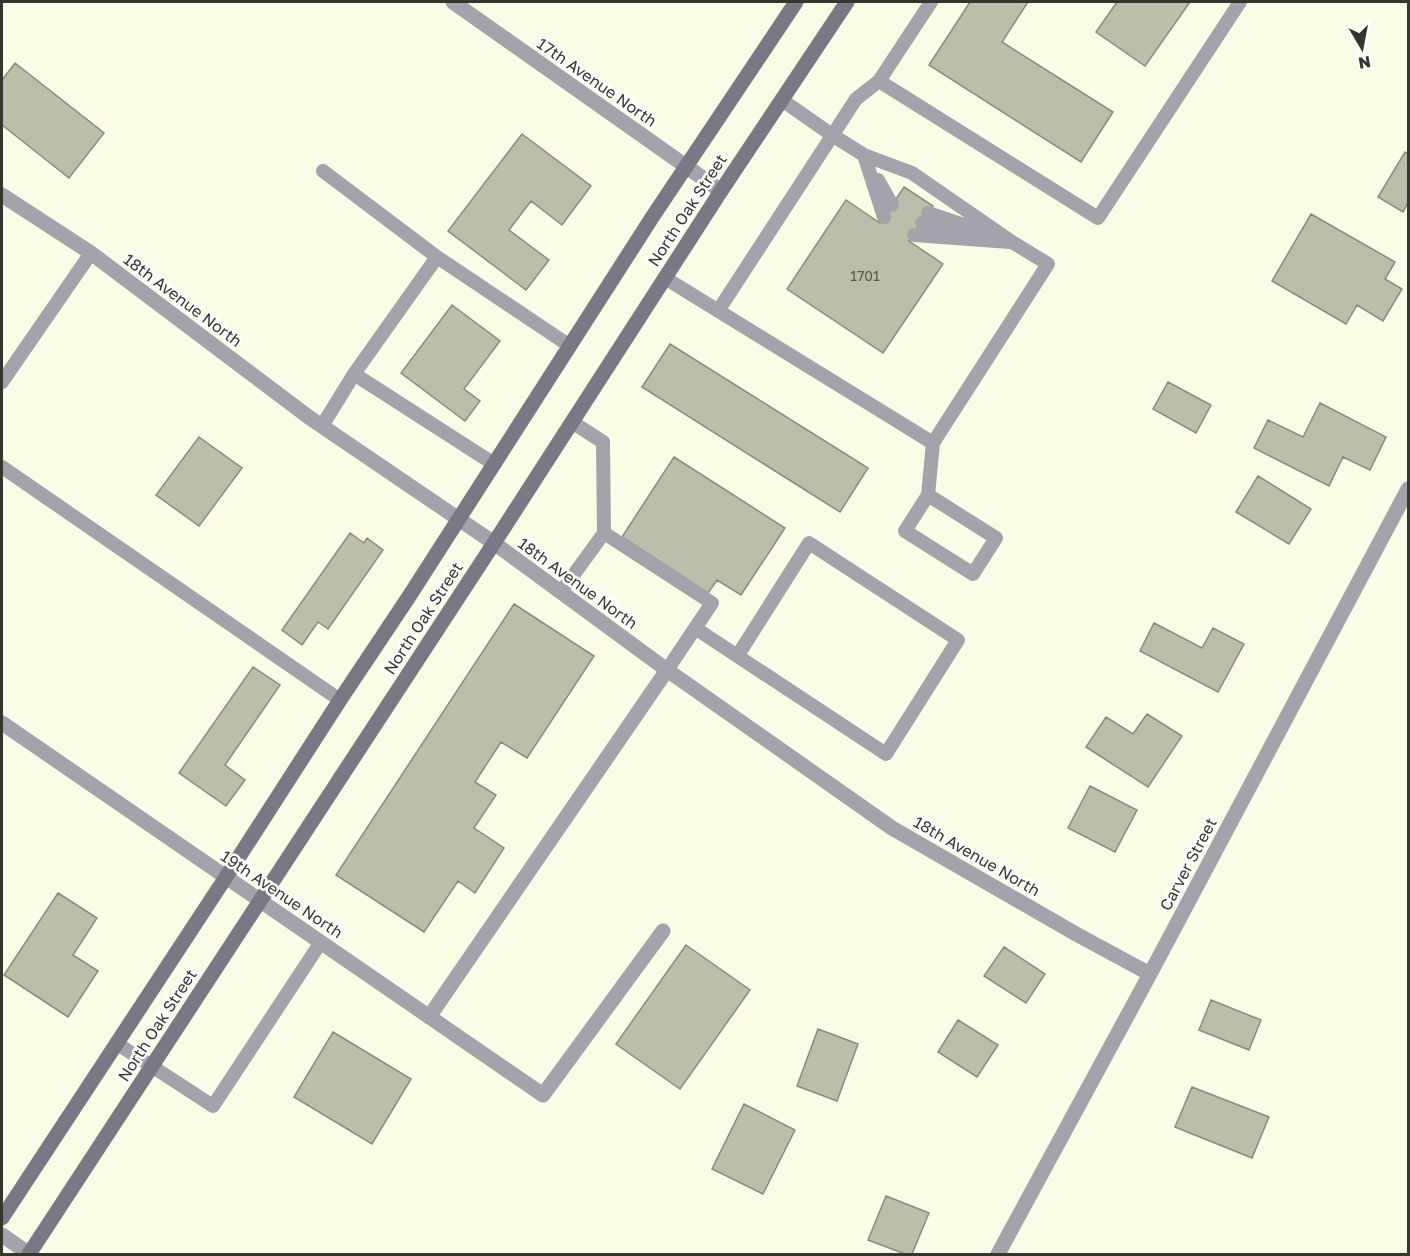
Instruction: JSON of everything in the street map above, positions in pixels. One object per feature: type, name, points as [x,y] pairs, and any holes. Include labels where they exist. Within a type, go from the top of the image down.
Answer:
[{"type":"main road","name":"North Oak Street","points":[[2,1218],[410,595],[686,167],[796,2]]},
{"type":"main road","name":"North Oak Street","points":[[29,1254],[721,191],[847,2]]},
{"type":"street","name":"17th Avenue North","points":[[453,2],[721,191]]},
{"type":"street","name":"18th Avenue North","points":[[2,195],[91,254],[322,426],[494,543],[667,670],[892,828],[1150,974]]},
{"type":"street","name":"Carver Street","points":[[998,1254],[1408,489]]},
{"type":"street","points":[[429,1017],[667,670]]},
{"type":"street","name":"19th Avenue North","points":[[2,723],[543,1095],[663,931]]},
{"type":"street","points":[[2,1235],[29,1254]]},
{"type":"lane","points":[[718,311],[856,99],[879,81],[931,2]]},
{"type":"lane","points":[[879,81],[1098,218],[1240,2]]},
{"type":"lane","points":[[782,100],[864,155],[912,173],[1048,264],[933,443],[928,495],[905,531],[973,574],[996,538],[928,495]]},
{"type":"lane","points":[[864,155],[896,200]]},
{"type":"lane","points":[[864,155],[884,217]]},
{"type":"lane","points":[[323,171],[437,257],[570,346]]},
{"type":"lane","points":[[1012,242],[921,224],[1012,242]]},
{"type":"lane","points":[[2,382],[91,254]]},
{"type":"lane","points":[[322,426],[354,374],[437,257]]},
{"type":"lane","points":[[665,278],[933,443]]},
{"type":"lane","points":[[354,374],[494,464]]},
{"type":"lane","points":[[561,592],[604,533],[603,442],[572,422]]},
{"type":"lane","points":[[2,467],[340,700]]},
{"type":"lane","points":[[604,533],[712,603],[667,670]]},
{"type":"lane","points":[[695,628],[886,754],[958,640],[809,543],[738,655]]},
{"type":"lane","points":[[116,1043],[213,1106],[321,942]]},
{"type":"building","points":[[970,2],[1028,2],[1002,42],[1113,112],[1081,162],[929,65]]},
{"type":"building","points":[[1117,2],[1190,2],[1145,66],[1096,32]]},
{"type":"building","points":[[15,63],[104,133],[69,178],[2,125],[2,80]]},
{"type":"building","points":[[522,134],[591,186],[562,225],[531,201],[509,230],[549,260],[526,290],[448,231]]},
{"type":"building","points":[[1405,152],[1408,154],[1408,202],[1403,212],[1378,197]]},
{"type":"building","points":[[904,187],[933,206],[909,241],[943,264],[883,353],[787,289],[846,200],[880,223]]},
{"type":"building","points":[[1311,214],[1395,262],[1385,279],[1402,289],[1383,321],[1357,305],[1346,324],[1272,281]]},
{"type":"building","points":[[452,305],[500,341],[464,389],[480,401],[465,421],[401,373]]},
{"type":"building","points":[[670,344],[868,468],[840,512],[642,387]]},
{"type":"building","points":[[1168,382],[1211,405],[1196,433],[1153,409]]},
{"type":"building","points":[[1320,403],[1386,437],[1370,470],[1343,457],[1329,486],[1254,448],[1268,420],[1303,437]]},
{"type":"building","points":[[199,437],[242,468],[199,526],[156,495]]},
{"type":"building","points":[[674,457],[785,528],[741,595],[717,580],[708,593],[622,537]]},
{"type":"building","points":[[1258,476],[1311,509],[1289,544],[1236,512]]},
{"type":"building","points":[[350,533],[364,543],[367,538],[383,550],[328,629],[318,622],[302,645],[282,630]]},
{"type":"building","points":[[514,604],[594,656],[527,758],[501,742],[475,782],[496,795],[474,828],[504,848],[475,893],[458,881],[424,932],[336,875]]},
{"type":"building","points":[[1154,623],[1202,648],[1213,628],[1244,644],[1218,692],[1140,651]]},
{"type":"building","points":[[253,667],[280,685],[225,765],[245,780],[226,806],[179,773]]},
{"type":"building","points":[[1147,714],[1182,736],[1148,787],[1086,747],[1106,717],[1133,734]]},
{"type":"building","points":[[1090,786],[1137,810],[1115,852],[1068,828]]},
{"type":"building","points":[[58,893],[97,918],[73,955],[98,971],[68,1017],[4,975]]},
{"type":"building","points":[[686,945],[750,990],[680,1089],[616,1044]]},
{"type":"building","points":[[1004,947],[1045,974],[1026,1003],[984,976]]},
{"type":"building","points":[[1211,1000],[1261,1020],[1249,1050],[1199,1030]]},
{"type":"building","points":[[958,1020],[998,1045],[977,1077],[938,1052]]},
{"type":"building","points":[[818,1029],[858,1044],[837,1101],[797,1086]]},
{"type":"building","points":[[333,1032],[411,1079],[372,1144],[294,1097]]},
{"type":"building","points":[[1192,1087],[1269,1117],[1252,1158],[1175,1127]]},
{"type":"building","points":[[744,1104],[795,1130],[763,1194],[712,1169]]},
{"type":"building","points":[[886,1196],[929,1213],[912,1254],[905,1254],[868,1240]]}]
